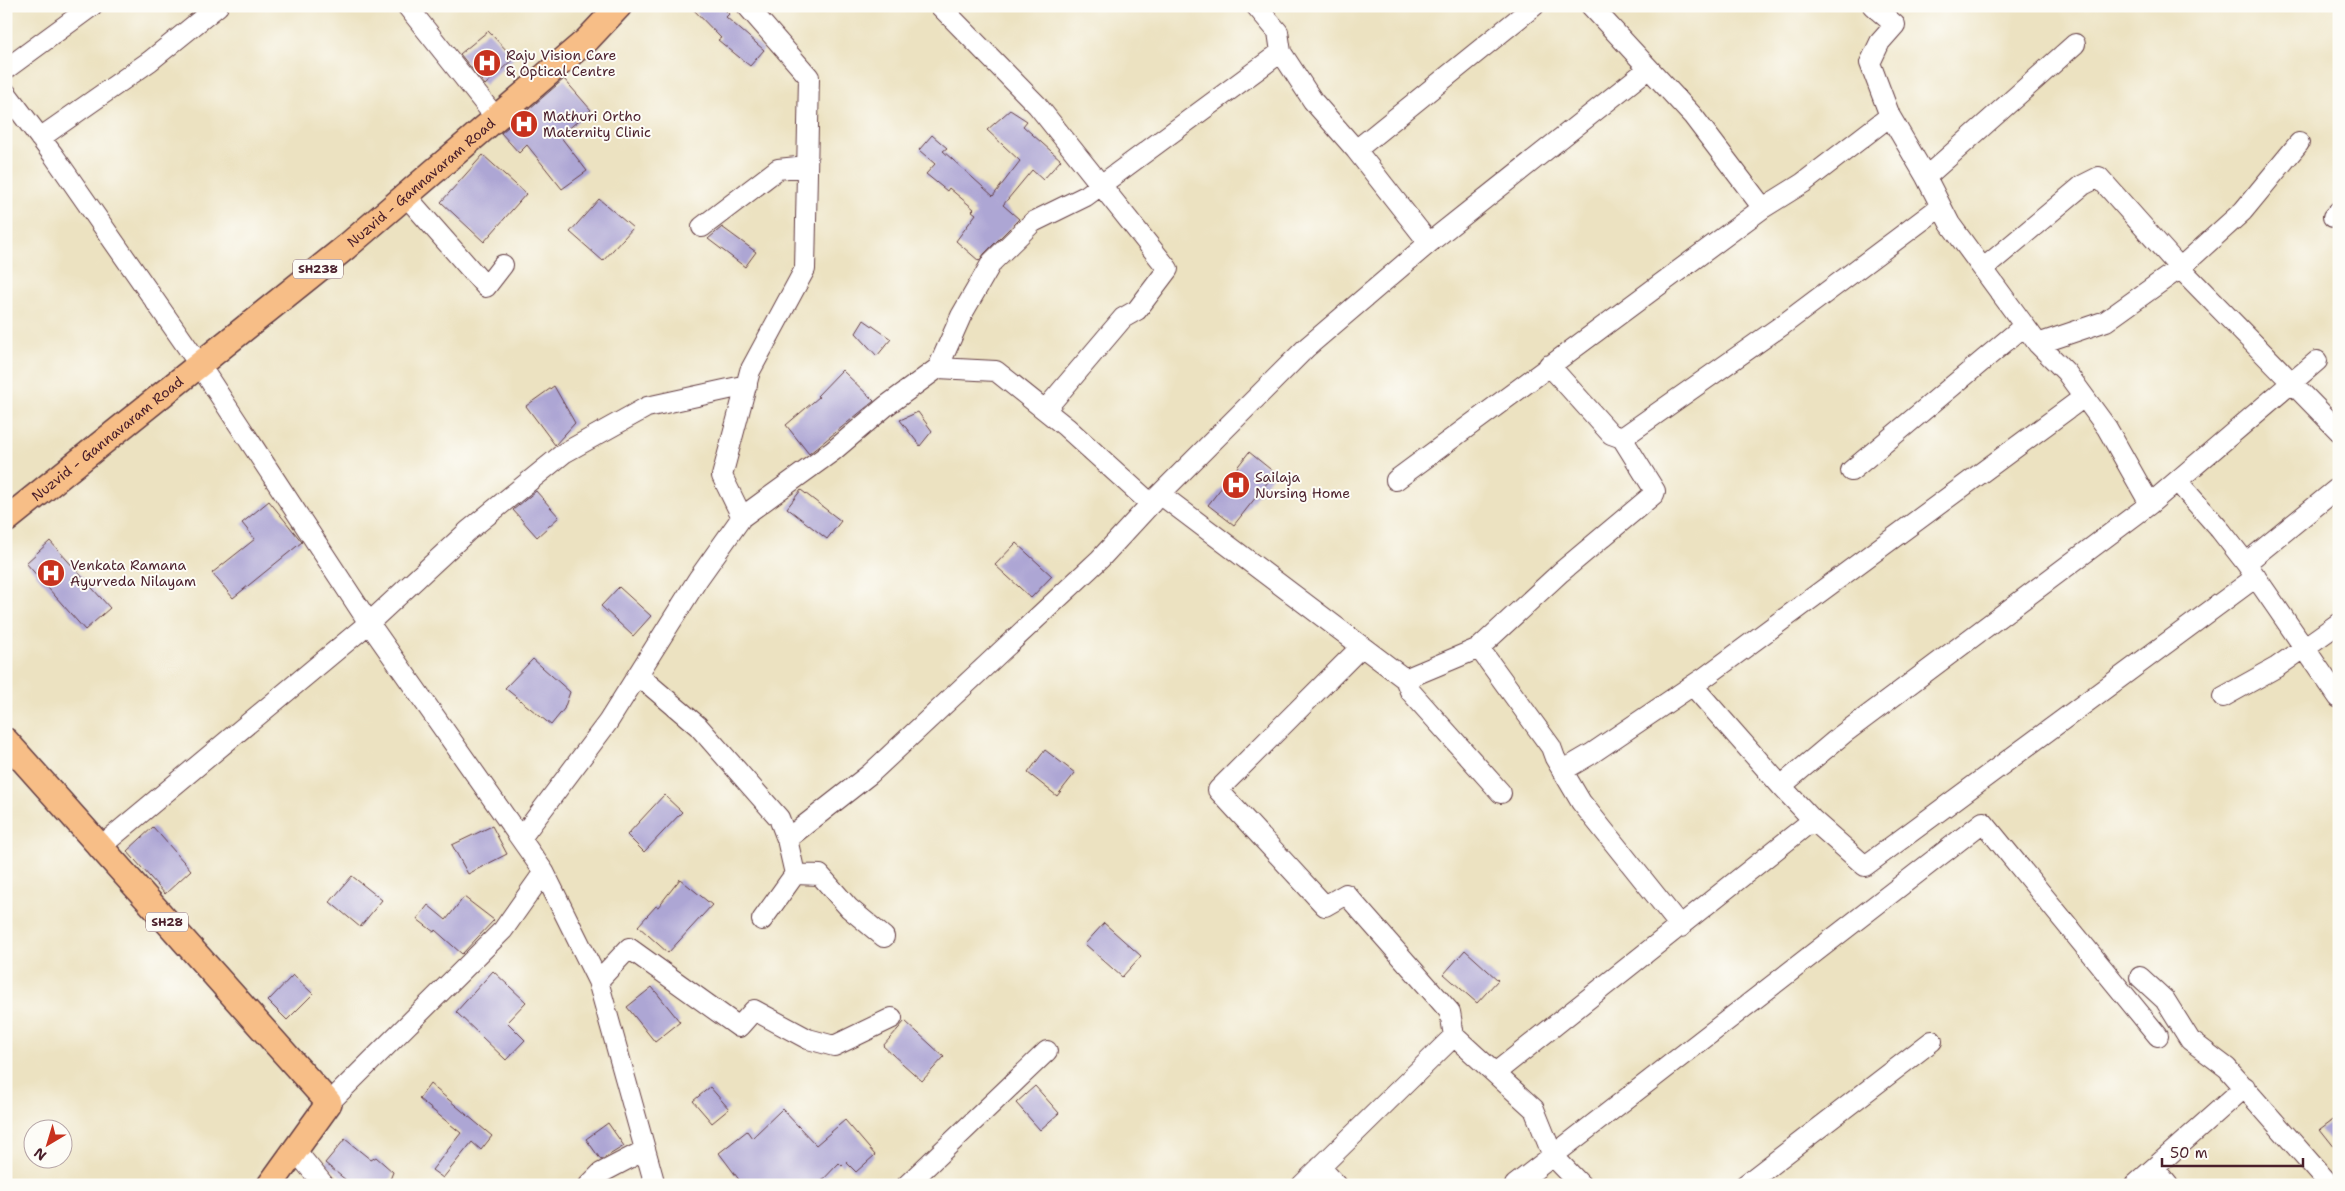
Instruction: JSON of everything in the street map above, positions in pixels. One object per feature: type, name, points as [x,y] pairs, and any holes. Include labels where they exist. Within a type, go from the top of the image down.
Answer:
[{"type":"main road","name":"Nuzvid - Gannavaram Road","points":[[6,520],[406,196],[587,40],[619,6]]},
{"type":"main road","name":"SH28","points":[[6,741],[329,1104]]},
{"type":"main road","points":[[270,1185],[329,1104]]},
{"type":"street","points":[[40,138],[150,61],[218,6]]},
{"type":"street","points":[[407,6],[496,118]]},
{"type":"street","points":[[742,517],[722,476],[750,371],[805,269],[809,77],[747,6]]},
{"type":"street","points":[[940,6],[1037,105],[1168,269],[1137,310],[1123,318],[1045,410]]},
{"type":"street","points":[[1256,6],[1278,32],[1281,52],[1313,101],[1356,150],[1429,243]]},
{"type":"street","points":[[1356,150],[1534,6]]},
{"type":"street","points":[[1592,6],[1693,116],[1763,208]]},
{"type":"street","points":[[1872,6],[1895,25],[1880,42],[1870,63],[1890,116],[1926,177],[1940,207],[1950,224],[2024,326],[2038,344],[2066,372],[2107,428],[2150,504]]},
{"type":"street","points":[[6,70],[88,7]]},
{"type":"street","points":[[1926,177],[2075,44]]},
{"type":"street","points":[[520,838],[608,722],[698,579],[742,517],[833,451],[886,406],[938,368],[961,316],[992,262],[1033,222],[1086,196],[1281,52]]},
{"type":"street","points":[[787,839],[870,774],[1100,559],[1156,499],[1306,348],[1429,243],[1648,69]]},
{"type":"street","points":[[6,93],[40,138],[199,364],[369,623],[544,872],[598,981],[655,1185]]},
{"type":"street","points":[[1396,480],[1763,208],[1803,183],[1890,116]]},
{"type":"street","points":[[2038,344],[2106,321],[2180,268],[2243,212],[2299,143]]},
{"type":"street","points":[[702,227],[778,169],[807,166]]},
{"type":"street","points":[[1983,269],[2083,184],[2100,177],[2180,268],[2291,384],[2339,431]]},
{"type":"street","points":[[406,196],[486,287],[503,265]]},
{"type":"street","points":[[1622,438],[1784,324],[1940,207]]},
{"type":"street","points":[[1851,472],[2024,326]]},
{"type":"street","points":[[1781,786],[1843,734],[2150,504],[2317,361]]},
{"type":"street","points":[[1405,679],[1479,648],[1561,572],[1654,494],[1655,491],[1622,438],[1611,434],[1549,365]]},
{"type":"street","points":[[938,368],[996,371],[1156,499],[1405,679],[1410,691],[1501,793]]},
{"type":"street","points":[[100,847],[369,623],[468,531],[564,453],[647,407],[747,385]]},
{"type":"street","points":[[2084,397],[1693,686],[1813,820],[1865,866],[2251,570],[2339,487]]},
{"type":"street","points":[[2176,482],[2220,531],[2251,570],[2339,698]]},
{"type":"street","points":[[2222,697],[2278,667],[2339,623]]},
{"type":"street","points":[[1361,647],[1218,790],[1325,906],[1346,894],[1450,1012],[1454,1036],[1534,1109],[1552,1156],[1580,1185]]},
{"type":"street","points":[[1479,648],[1551,747],[1562,771],[1581,802],[1681,927]]},
{"type":"street","points":[[1562,771],[1650,715],[1734,656]]},
{"type":"street","points":[[638,675],[698,726],[779,818],[787,839],[795,874],[762,920]]},
{"type":"street","points":[[1495,1073],[1681,927],[1813,820]]},
{"type":"street","points":[[1515,1185],[1983,822],[2158,1036]]},
{"type":"street","points":[[329,1104],[503,930],[544,872]]},
{"type":"street","points":[[795,874],[820,874],[849,908],[884,937]]},
{"type":"street","points":[[598,981],[629,948],[739,1027],[754,1010],[808,1039],[834,1046],[892,1018]]},
{"type":"street","points":[[2140,977],[2165,1000],[2190,1040],[2227,1068],[2245,1086],[2330,1185]]},
{"type":"street","points":[[1302,1185],[1454,1036]]},
{"type":"street","points":[[1745,1185],[1932,1041]]},
{"type":"street","points":[[907,1185],[1047,1051]]},
{"type":"street","points":[[2135,1185],[2245,1086]]},
{"type":"street","points":[[295,1150],[324,1185]]},
{"type":"street","points":[[589,1185],[601,1173],[645,1150]]},
{"type":"street","points":[[1320,1167],[1337,1185]]},
{"type":"street","points":[[2154,1168],[2168,1185]]},
{"type":"building","points":[[690,6],[721,6],[729,14],[726,17],[764,50],[750,66],[718,40],[721,38]]},
{"type":"building","points":[[488,31],[514,58],[485,85],[460,54]]},
{"type":"building","points":[[564,79],[591,110],[560,136],[587,171],[562,189],[527,145],[519,153],[501,133]]},
{"type":"building","points":[[1010,110],[1027,121],[1023,126],[1061,160],[1043,180],[1032,170],[1003,205],[1019,219],[979,261],[956,241],[976,214],[972,211],[974,209],[949,188],[947,191],[926,174],[935,164],[919,150],[932,135],[947,148],[943,151],[993,196],[1020,161],[987,130]]},
{"type":"building","points":[[483,155],[526,194],[484,242],[441,202]]},
{"type":"building","points":[[599,199],[633,228],[603,261],[570,232]]},
{"type":"building","points":[[722,227],[756,252],[745,267],[708,239]]},
{"type":"building","points":[[864,320],[891,339],[877,356],[856,333]]},
{"type":"building","points":[[842,370],[874,401],[809,454],[786,425],[819,397],[817,396]]},
{"type":"building","points":[[554,386],[575,423],[555,445],[526,406]]},
{"type":"building","points":[[918,412],[932,431],[920,446],[900,420]]},
{"type":"building","points":[[1249,452],[1275,473],[1234,525],[1208,505]]},
{"type":"building","points":[[801,490],[841,521],[827,539],[787,508]]},
{"type":"building","points":[[536,491],[559,517],[537,537],[513,510]]},
{"type":"building","points":[[269,501],[302,542],[233,598],[212,573],[255,539],[242,523]]},
{"type":"building","points":[[50,541],[110,608],[85,630],[26,563]]},
{"type":"building","points":[[1016,543],[1052,576],[1031,598],[995,565]]},
{"type":"building","points":[[619,587],[651,616],[633,636],[601,606]]},
{"type":"building","points":[[533,659],[570,692],[564,709],[551,725],[505,688]]},
{"type":"building","points":[[1045,750],[1075,773],[1057,796],[1028,773]]},
{"type":"building","points":[[664,795],[682,812],[644,852],[627,835]]},
{"type":"building","points":[[492,826],[507,854],[468,874],[452,845]]},
{"type":"building","points":[[153,827],[191,870],[165,894],[127,851]]},
{"type":"building","points":[[352,876],[382,900],[360,927],[330,902]]},
{"type":"building","points":[[680,879],[712,905],[668,953],[638,926],[656,906],[658,907]]},
{"type":"building","points":[[464,897],[494,920],[462,954],[435,930],[434,932],[417,919],[428,905],[446,920]]},
{"type":"building","points":[[1104,923],[1141,956],[1122,977],[1085,944]]},
{"type":"building","points":[[1465,950],[1498,980],[1477,1003],[1444,974]]},
{"type":"building","points":[[493,971],[526,1002],[507,1022],[525,1040],[506,1060],[456,1012]]},
{"type":"building","points":[[293,975],[313,994],[287,1020],[268,1001]]},
{"type":"building","points":[[652,987],[680,1022],[655,1042],[627,1007]]},
{"type":"building","points":[[905,1021],[944,1057],[922,1081],[883,1046]]},
{"type":"building","points":[[430,1084],[492,1136],[481,1150],[472,1142],[443,1178],[432,1170],[461,1133],[419,1099]]},
{"type":"building","points":[[1035,1086],[1059,1113],[1040,1130],[1016,1103]]},
{"type":"building","points":[[710,1087],[729,1109],[712,1123],[693,1101]]},
{"type":"building","points":[[782,1109],[816,1145],[845,1120],[875,1155],[856,1172],[846,1162],[842,1166],[839,1163],[818,1185],[743,1185],[719,1153],[747,1131],[752,1138]]},
{"type":"building","points":[[2339,1115],[2339,1153],[2320,1129]]},
{"type":"building","points":[[608,1123],[624,1146],[601,1160],[586,1139]]},
{"type":"building","points":[[345,1139],[371,1160],[376,1157],[393,1172],[388,1185],[352,1185],[325,1163]]},
{"type":"place","name":"Raju Vision Care & Optical Centre","points":[[487,63]]},
{"type":"place","name":"Mathuri Ortho Maternity Clinic","points":[[524,124]]},
{"type":"place","name":"Sailaja Nursing Home","points":[[1236,485]]},
{"type":"place","name":"Venkata Ramana Ayurveda Nilayam","points":[[51,573]]}]
